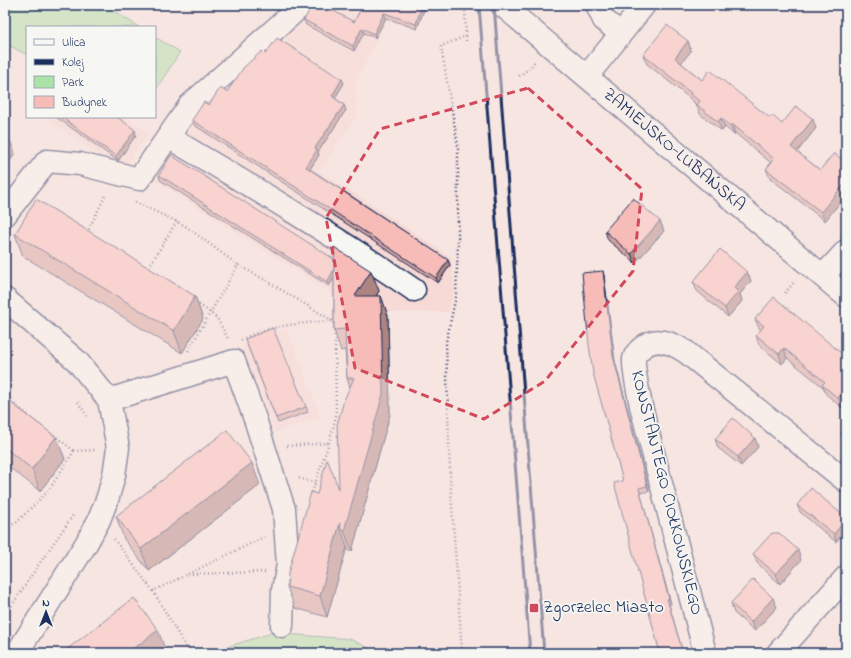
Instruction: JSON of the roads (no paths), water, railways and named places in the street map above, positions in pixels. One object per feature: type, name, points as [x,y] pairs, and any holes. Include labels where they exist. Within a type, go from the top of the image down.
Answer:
[{"type":"street","points":[[5,215],[46,161],[80,164],[139,179],[190,105],[302,5]]},
{"type":"street","name":"ZAMIEJSKO-LUBAŃSKA","points":[[502,5],[846,296]]},
{"type":"street","points":[[597,5],[604,20],[620,33]]},
{"type":"street","points":[[587,76],[644,5]]},
{"type":"street","points":[[168,137],[258,189],[368,258],[414,290]]},
{"type":"street","points":[[823,276],[846,250]]},
{"type":"street","points":[[5,299],[77,361],[109,400],[118,448],[114,475],[108,497],[99,520],[86,544],[17,653]]},
{"type":"street","name":"KONSTANTEGO CIOŁKOWSKIEGO","points":[[705,653],[641,406],[634,359],[638,351],[647,344],[658,341],[672,343],[682,349],[846,480]]},
{"type":"street","points":[[109,400],[171,381],[233,353],[284,509],[288,565],[283,590],[282,626]]},
{"type":"street","points":[[778,653],[846,577]]},
{"type":"railway","points":[[479,5],[530,653]]},
{"type":"railway","points":[[494,5],[544,653]]},
{"type":"place","name":"Zgorzelec Miasto","points":[[534,608]]}]
